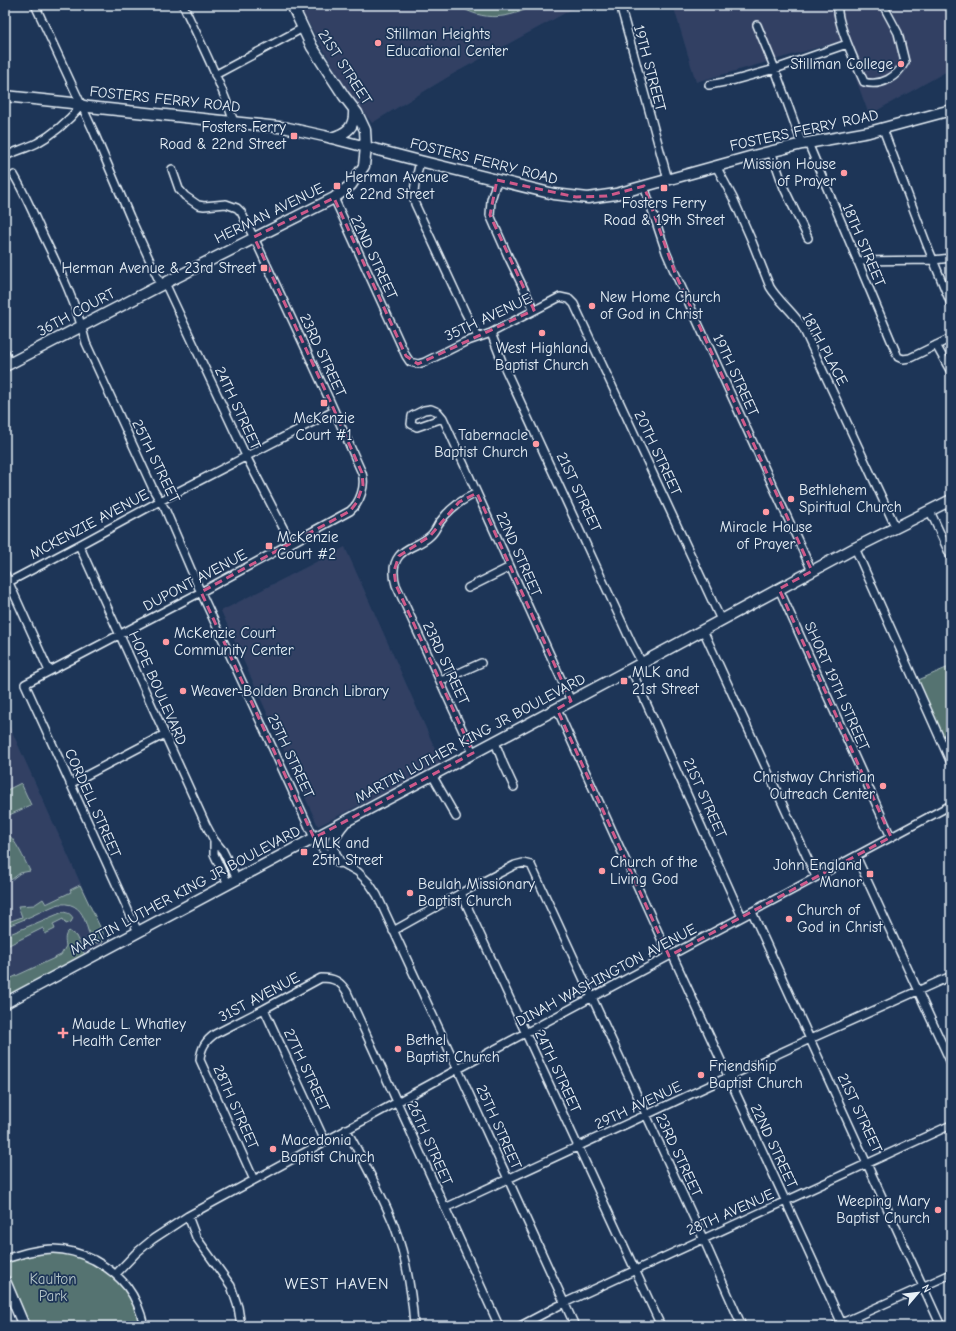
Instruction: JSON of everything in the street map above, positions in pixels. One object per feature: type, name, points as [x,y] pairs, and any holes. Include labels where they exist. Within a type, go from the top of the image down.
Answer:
[{"type":"street","name":"24TH STREET","points":[[35,5],[93,130],[145,252],[163,284],[246,456],[291,543]]},
{"type":"street","points":[[183,5],[229,107],[234,122]]},
{"type":"street","name":"21ST STREET","points":[[292,5],[323,64],[361,120],[365,130],[366,147]]},
{"type":"street","points":[[838,5],[837,7],[847,44],[864,82],[872,84],[892,78],[901,69],[905,62],[898,33],[883,5]]},
{"type":"street","name":"19TH STREET","points":[[621,8],[668,180]]},
{"type":"street","name":"18TH STREET","points":[[757,26],[805,144],[898,357],[903,359],[910,358],[936,345]]},
{"type":"street","points":[[215,75],[303,28]]},
{"type":"street","points":[[709,85],[735,80],[775,69],[847,44]]},
{"type":"street","name":"FOSTERS FERRY ROAD","points":[[5,96],[72,103],[81,106],[288,128],[554,194],[576,197],[607,196],[771,151],[883,129],[951,110]]},
{"type":"street","points":[[5,156],[22,150],[44,139],[68,120],[81,106]]},
{"type":"street","points":[[331,138],[343,134],[350,129],[354,110]]},
{"type":"street","points":[[883,129],[951,304]]},
{"type":"street","name":"HERMAN AVENUE","points":[[163,284],[334,198],[351,185],[364,166],[366,147]]},
{"type":"street","points":[[364,166],[380,150]]},
{"type":"street","points":[[771,151],[784,188],[808,238]]},
{"type":"street","points":[[420,161],[414,189],[416,204],[465,312],[478,337]]},
{"type":"street","name":"18TH PLACE","points":[[716,166],[733,198],[770,287],[800,321],[896,528]]},
{"type":"street","name":"23RD STREET","points":[[172,169],[179,189],[185,196],[198,205],[204,206],[226,204],[237,208],[241,212],[254,237],[362,473],[364,479],[363,485]]},
{"type":"street","name":"25TH STREET","points":[[14,175],[23,190],[64,280],[82,326],[86,343],[165,509],[201,592],[314,838],[322,850],[339,862],[358,872],[381,901],[574,1326]]},
{"type":"street","points":[[497,180],[491,200],[490,215],[534,310]]},
{"type":"street","name":"19TH STREET","points":[[644,186],[666,252],[675,273],[812,571]]},
{"type":"street","name":"22ND STREET","points":[[334,198],[406,356],[410,362],[418,364]]},
{"type":"street","points":[[857,261],[933,260],[951,258]]},
{"type":"street","name":"36TH COURT","points":[[7,365],[163,284]]},
{"type":"street","name":"35TH AVENUE","points":[[418,364],[465,342],[491,333],[560,297],[569,299]]},
{"type":"street","name":"20TH STREET","points":[[569,299],[578,311],[721,620]]},
{"type":"street","name":"21ST STREET","points":[[491,333],[507,372],[642,663]]},
{"type":"street","points":[[951,338],[936,345],[951,372]]},
{"type":"street","points":[[5,352],[7,365]]},
{"type":"street","name":"MCKENZIE AVENUE","points":[[7,583],[160,501],[334,411]]},
{"type":"street","name":"22ND STREET","points":[[442,418],[571,701]]},
{"type":"street","name":"DUPONT AVENUE","points":[[25,684],[201,592],[350,511],[354,508],[357,502],[363,485]]},
{"type":"street","name":"23RD STREET","points":[[473,753],[396,585],[394,571],[399,556],[430,536],[453,507],[466,498],[477,493]]},
{"type":"street","name":"MARTIN LUTHER KING JR BOULEVARD","points":[[5,1003],[346,820],[631,670],[855,548],[951,500]]},
{"type":"street","points":[[930,511],[951,557]]},
{"type":"street","name":"HOPE BOULEVARD","points":[[79,545],[214,840],[223,851],[237,879]]},
{"type":"street","points":[[855,548],[951,763]]},
{"type":"street","points":[[468,588],[510,567]]},
{"type":"street","points":[[5,574],[7,583],[49,671]]},
{"type":"street","name":"SHORT 19TH STREET","points":[[779,589],[891,837]]},
{"type":"street","points":[[704,630],[816,877]]},
{"type":"street","points":[[441,681],[481,663]]},
{"type":"street","name":"21ST STREET","points":[[631,670],[742,917]]},
{"type":"street","name":"CORDELL STREET","points":[[25,684],[138,932]]},
{"type":"street","name":"22ND STREET","points":[[557,709],[786,1202],[840,1325]]},
{"type":"street","points":[[70,784],[165,734]]},
{"type":"street","points":[[495,742],[514,787]]},
{"type":"street","points":[[432,775],[456,817]]},
{"type":"street","name":"DINAH WASHINGTON AVENUE","points":[[116,1274],[136,1253],[164,1230],[188,1216],[458,1068],[951,806]]},
{"type":"street","points":[[339,862],[332,849],[339,829],[346,820]]},
{"type":"street","name":"HOPE BOULEVARD","points":[[214,840],[214,854],[228,884]]},
{"type":"street","points":[[856,856],[951,1063]]},
{"type":"street","name":"23RD STREET","points":[[461,893],[516,865],[523,863],[531,865],[742,1326]]},
{"type":"street","name":"24TH STREET","points":[[461,893],[661,1326]]},
{"type":"street","points":[[393,930],[461,893]]},
{"type":"street","name":"21ST STREET","points":[[752,912],[941,1326]]},
{"type":"street","name":"29TH AVENUE","points":[[445,1208],[810,1039],[951,976]]},
{"type":"street","name":"31ST AVENUE","points":[[204,1045],[215,1034],[321,978],[329,978]]},
{"type":"street","name":"26TH STREET","points":[[329,978],[337,980],[347,992],[499,1326]]},
{"type":"street","name":"27TH STREET","points":[[264,1009],[325,1141]]},
{"type":"street","name":"28TH STREET","points":[[204,1045],[200,1052],[200,1060],[254,1180]]},
{"type":"street","name":"28TH AVENUE","points":[[520,1326],[564,1303],[703,1238],[786,1202],[951,1125]]},
{"type":"street","points":[[346,1129],[366,1165],[394,1225],[407,1268],[414,1313],[414,1326]]},
{"type":"street","points":[[188,1216],[196,1237],[231,1286],[238,1307],[241,1326]]},
{"type":"street","points":[[5,1258],[33,1251],[56,1249],[70,1251],[84,1256],[116,1274],[130,1290],[137,1303],[144,1326]]},
{"type":"street","points":[[840,1325],[951,1274]]},
{"type":"street","points":[[5,1281],[24,1326]]},
{"type":"highlighted area","points":[[497,180],[576,197],[607,196],[644,186],[675,273],[812,571],[779,589],[891,837],[669,956],[557,709],[571,701],[477,493],[459,502],[430,536],[399,556],[394,571],[396,585],[473,753],[314,838],[201,592],[350,511],[357,502],[363,485],[362,473],[254,237],[334,198],[406,356],[418,364],[534,310],[490,215]]},
{"type":"shaded area","name":"Stillman Heights Educational Center","points":[[298,5],[580,5],[453,74],[372,123],[342,82]]},
{"type":"shaded area","name":"Stillman College","points":[[673,5],[951,5],[951,69],[869,115],[842,41],[696,82]]},
{"type":"shaded area","points":[[345,547],[442,764],[318,826],[221,611]]},
{"type":"shaded area","points":[[5,716],[104,938],[101,947],[5,997]]},
{"type":"green space","points":[[457,5],[535,5],[506,16],[496,17],[477,14]]},
{"type":"green space","points":[[951,666],[951,757],[916,681]]},
{"type":"green space","points":[[21,783],[31,805],[5,817],[5,791]]},
{"type":"green space","points":[[5,831],[16,844],[30,871],[20,873],[11,880],[5,869]]},
{"type":"green space","points":[[80,885],[103,933],[103,942],[97,943],[93,941],[82,914],[70,905],[56,905],[5,927],[5,923],[22,917],[18,906],[34,905],[43,899],[46,904],[71,892],[70,890]]},
{"type":"green space","points":[[63,912],[72,916],[73,918],[71,922],[66,924],[63,919],[53,924],[55,929],[45,934],[43,928],[5,947],[5,936]]},
{"type":"green space","points":[[69,931],[76,936],[85,955],[5,997],[5,981],[61,955],[66,946],[65,940]]},
{"type":"green space","name":"Kaulton Park","points":[[41,1249],[77,1253],[122,1279],[144,1326],[24,1326],[5,1281],[5,1259]]},
{"type":"place","name":"Stillman Heights Educational Center","points":[[378,43]]},
{"type":"place","name":"Stillman College","points":[[901,64]]},
{"type":"place","name":"Fosters Ferry Road & 22nd Street","points":[[294,136]]},
{"type":"place","name":"Mission House of Prayer","points":[[844,173]]},
{"type":"place","name":"Herman Avenue & 22nd Street","points":[[337,186]]},
{"type":"place","name":"Fosters Ferry Road & 19th Street","points":[[664,188]]},
{"type":"place","name":"Herman Avenue & 23rd Street","points":[[264,268]]},
{"type":"place","name":"New Home Church of God in Christ","points":[[592,306]]},
{"type":"place","name":"West Highland Baptist Church","points":[[542,333]]},
{"type":"place","name":"McKenzie Court #1","points":[[324,403]]},
{"type":"place","name":"Tabernacle Baptist Church","points":[[536,444]]},
{"type":"place","name":"Bethlehem Spiritual Church","points":[[791,499]]},
{"type":"place","name":"Miracle House of Prayer","points":[[766,512]]},
{"type":"place","name":"McKenzie Court #2","points":[[269,546]]},
{"type":"place","name":"McKenzie Court Community Center","points":[[166,642]]},
{"type":"place","name":"MLK and 21st Street","points":[[624,681]]},
{"type":"place","name":"Weaver-Bolden Branch Library","points":[[183,691]]},
{"type":"place","name":"Christway Christian Outreach Center","points":[[883,786]]},
{"type":"place","name":"MLK and 25th Street","points":[[304,852]]},
{"type":"place","name":"Church of the Living God","points":[[602,871]]},
{"type":"place","name":"John England Manor","points":[[870,874]]},
{"type":"place","name":"Beulah Missionary Baptist Church","points":[[410,893]]},
{"type":"place","name":"Church of God in Christ","points":[[789,919]]},
{"type":"place","name":"Maude L. Whatley Health Center","points":[[63,1033]]},
{"type":"place","name":"Bethel Baptist Church","points":[[398,1049]]},
{"type":"place","name":"Friendship Baptist Church","points":[[701,1075]]},
{"type":"place","name":"Macedonia Baptist Church","points":[[273,1149]]},
{"type":"place","name":"Weeping Mary Baptist Church","points":[[938,1210]]},
{"type":"district","name":"WEST HAVEN","points":[[337,1283]]}]
